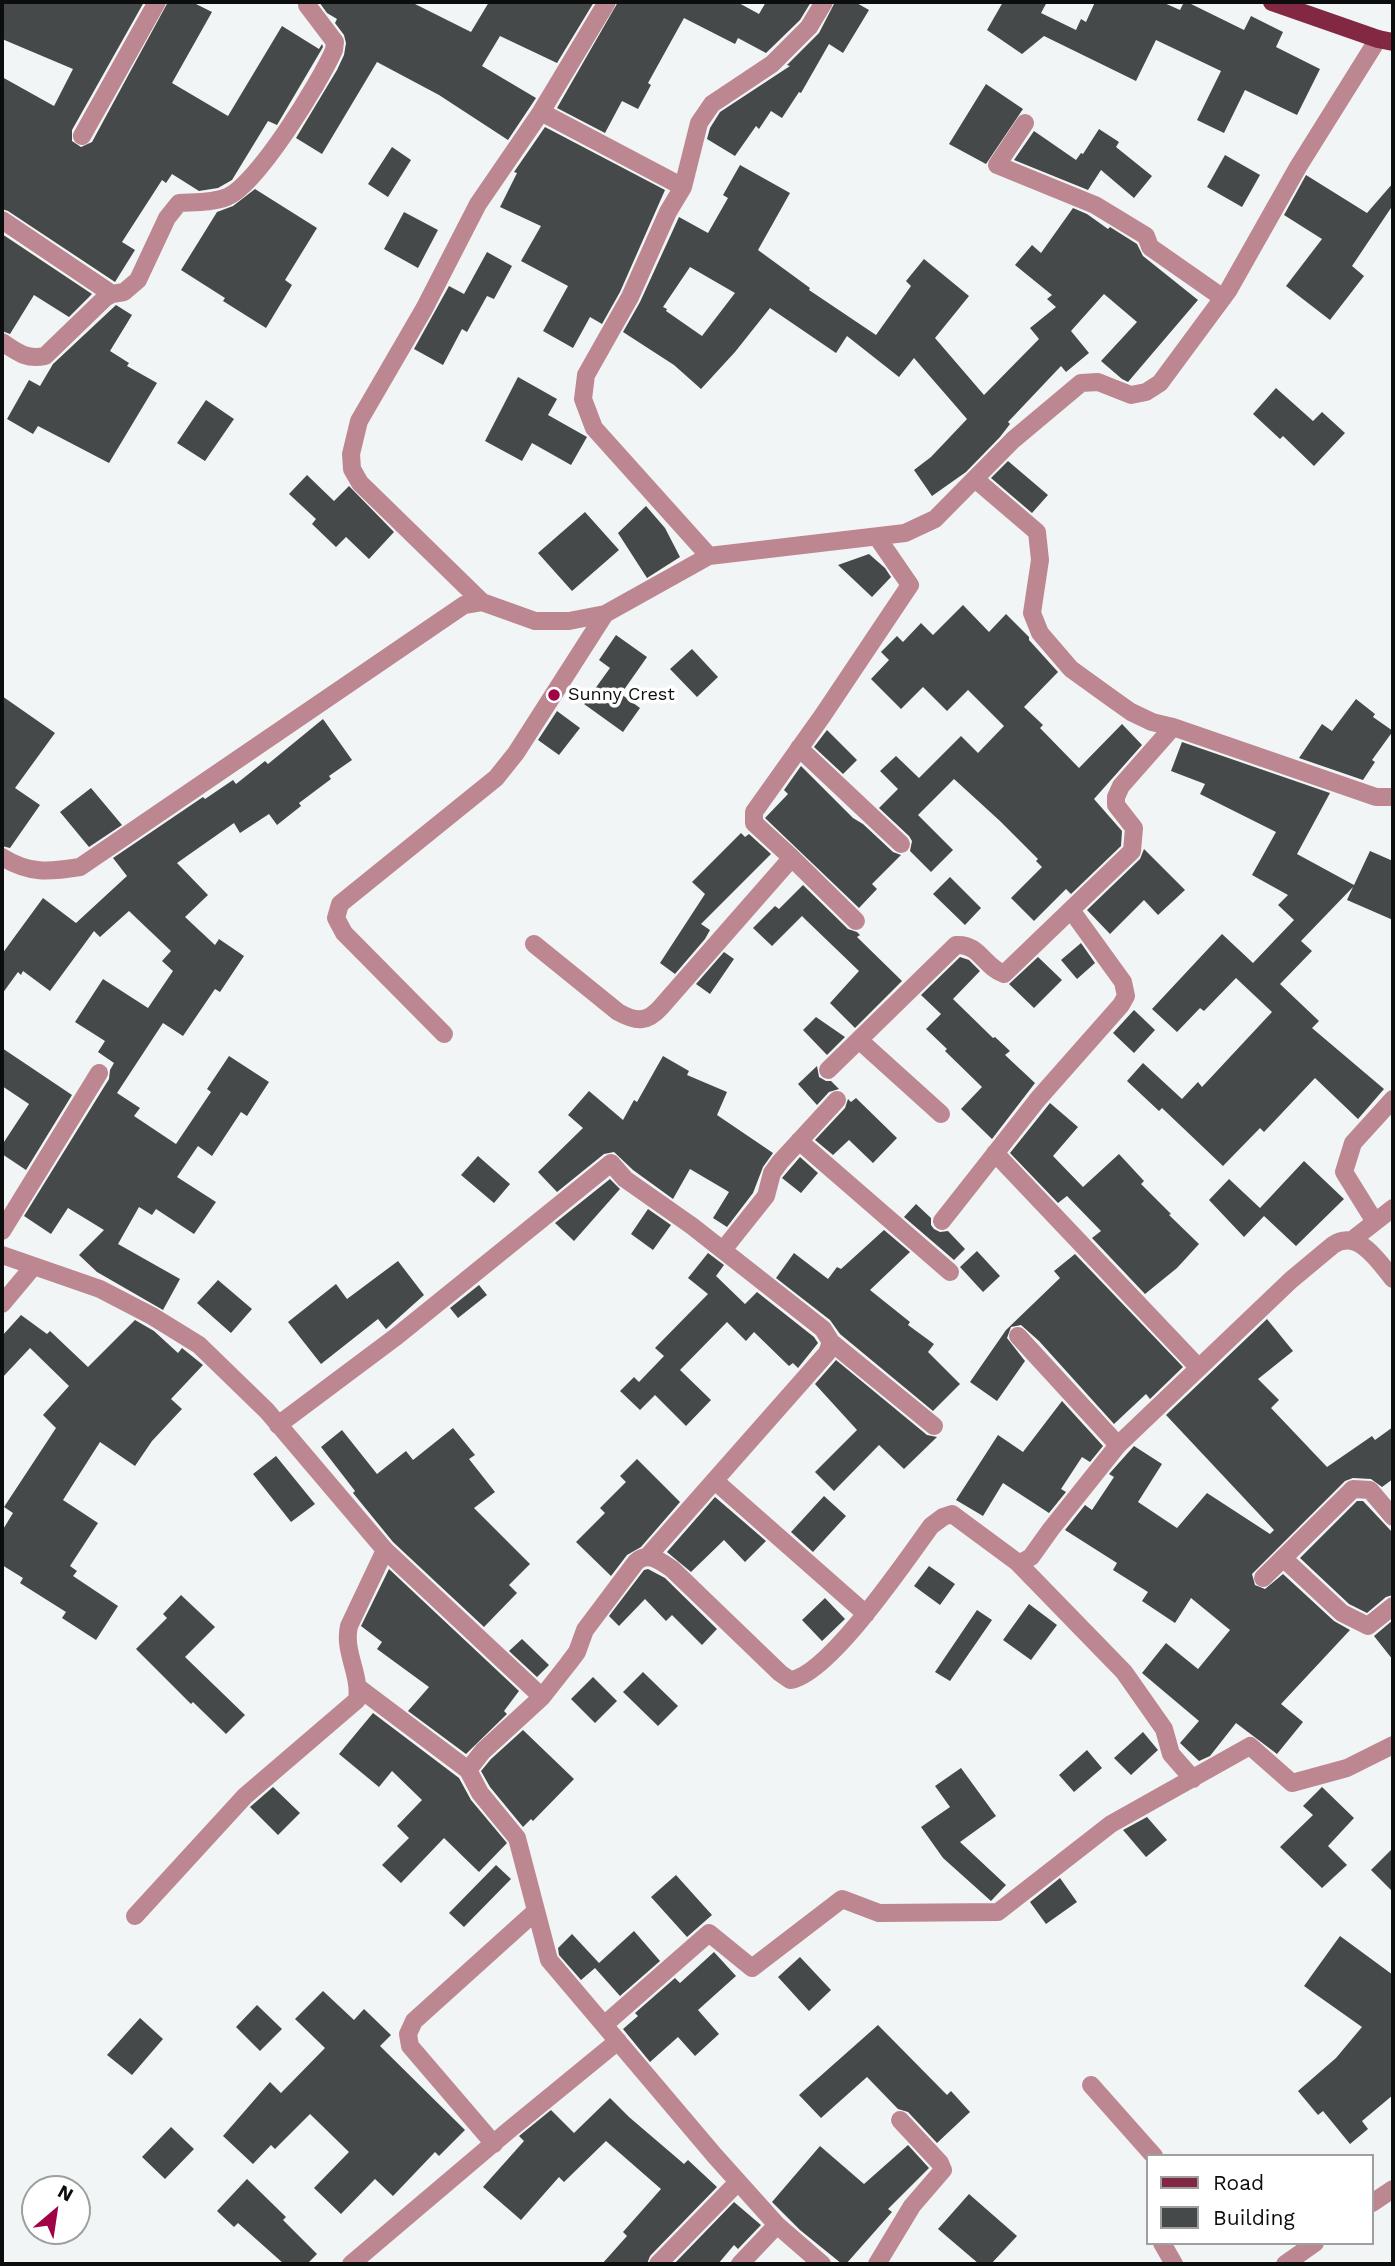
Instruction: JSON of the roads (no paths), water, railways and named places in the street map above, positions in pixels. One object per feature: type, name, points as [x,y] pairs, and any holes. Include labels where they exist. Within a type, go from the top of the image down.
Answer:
[{"type":"main road","points":[[1272,2],[1386,41]]},
{"type":"street","points":[[82,136],[157,2]]},
{"type":"street","points":[[2,342],[33,358],[45,356],[111,294],[124,292],[138,280],[167,218],[179,203],[212,201],[228,197],[242,188],[288,131],[334,50],[335,42],[307,2]]},
{"type":"street","points":[[607,2],[541,112],[478,204],[424,309],[359,421],[351,454],[352,469],[360,483],[482,602],[535,621],[569,621],[605,614],[709,556],[905,533],[935,519],[1013,440],[1081,383],[1098,383],[1131,395],[1146,392],[1160,383],[1223,298],[1298,167],[1386,41]]},
{"type":"street","points":[[709,556],[594,428],[583,399],[586,375],[630,297],[668,212],[683,187],[699,123],[712,104],[772,64],[809,27],[824,2]]},
{"type":"street","points":[[541,112],[683,187]]},
{"type":"street","points":[[1025,123],[997,164],[1095,205],[1146,236],[1150,247],[1223,298]]},
{"type":"street","points":[[2,220],[111,294]]},
{"type":"street","points":[[975,479],[1037,532],[1041,560],[1032,613],[1040,633],[1071,669],[1131,712],[1152,722],[1376,797],[1393,797]]},
{"type":"street","points":[[856,920],[754,823],[753,817],[754,811],[910,585],[877,537]]},
{"type":"street","points":[[2,858],[19,868],[48,872],[80,867],[464,605],[482,602]]},
{"type":"street","points":[[444,1034],[344,933],[337,918],[340,904],[496,778],[516,753],[605,614]]},
{"type":"street","points":[[828,1070],[956,945],[966,944],[975,949],[994,971],[1004,974],[1132,851],[1135,828],[1116,805],[1116,797],[1121,786],[1173,727]]},
{"type":"street","points":[[799,748],[901,844]]},
{"type":"street","points":[[534,944],[618,1012],[632,1020],[645,1020],[661,1007],[791,858]]},
{"type":"street","points":[[943,1221],[1038,1099],[1126,996],[1123,982],[1071,910]]},
{"type":"street","points":[[859,1040],[941,1114]]},
{"type":"street","points":[[2,1231],[99,1073]]},
{"type":"street","points":[[1375,1222],[1344,1172],[1353,1143],[1393,1098]]},
{"type":"street","points":[[723,1250],[766,1196],[772,1173],[837,1100]]},
{"type":"street","points":[[799,1140],[950,1272]]},
{"type":"street","points":[[995,1153],[1199,1368]]},
{"type":"street","points":[[278,1425],[397,1336],[611,1163],[625,1179],[723,1250],[823,1329],[831,1342],[934,1426]]},
{"type":"street","points":[[1352,1240],[1393,1208]]},
{"type":"street","points":[[1017,1562],[1031,1556],[1118,1445],[1291,1280],[1333,1245],[1340,1240],[1352,1240],[1365,1247],[1393,1279]]},
{"type":"street","points":[[2,1255],[100,1289],[200,1345],[278,1425],[385,1550],[542,1696]]},
{"type":"street","points":[[2,1304],[33,1267]]},
{"type":"street","points":[[1018,1336],[1118,1445]]},
{"type":"street","points":[[647,1557],[827,1353],[831,1342]]},
{"type":"street","points":[[715,1481],[866,1614]]},
{"type":"street","points":[[1263,1578],[1353,1489],[1370,1490],[1393,1517]]},
{"type":"street","points":[[468,1770],[483,1751],[542,1696],[568,1664],[585,1630],[641,1558],[656,1559],[671,1569],[790,1680],[815,1669],[866,1614],[931,1526],[952,1514],[1017,1562],[1124,1672],[1164,1729],[1171,1754],[1193,1779]]},
{"type":"street","points":[[135,1916],[245,1796],[357,1700],[359,1688],[347,1637],[349,1626],[385,1550]]},
{"type":"street","points":[[1283,1558],[1342,1613],[1368,1626],[1393,1606]]},
{"type":"street","points":[[359,1688],[468,1770],[480,1793],[517,1838],[549,1960],[738,2182],[777,2225],[822,2264]]},
{"type":"street","points":[[604,2025],[709,1933],[752,1968],[842,1899],[879,1913],[998,1912],[1111,1824],[1250,1746],[1292,1783],[1347,1768],[1393,1745]]},
{"type":"street","points":[[494,2144],[410,2046],[408,2034],[414,2021],[536,1911]]},
{"type":"street","points":[[351,2264],[618,2041]]},
{"type":"street","points":[[1091,2085],[1152,2154]]},
{"type":"street","points":[[877,2264],[912,2206],[943,2170],[940,2162],[900,2120]]},
{"type":"street","points":[[658,2264],[738,2182]]},
{"type":"street","points":[[1374,2202],[1393,2188]]},
{"type":"street","points":[[740,2264],[777,2225]]},
{"type":"street","points":[[1163,2245],[1174,2264]]},
{"type":"street","points":[[1285,2264],[1312,2245]]},
{"type":"place","name":"Sunny Crest","points":[[554,695]]}]
